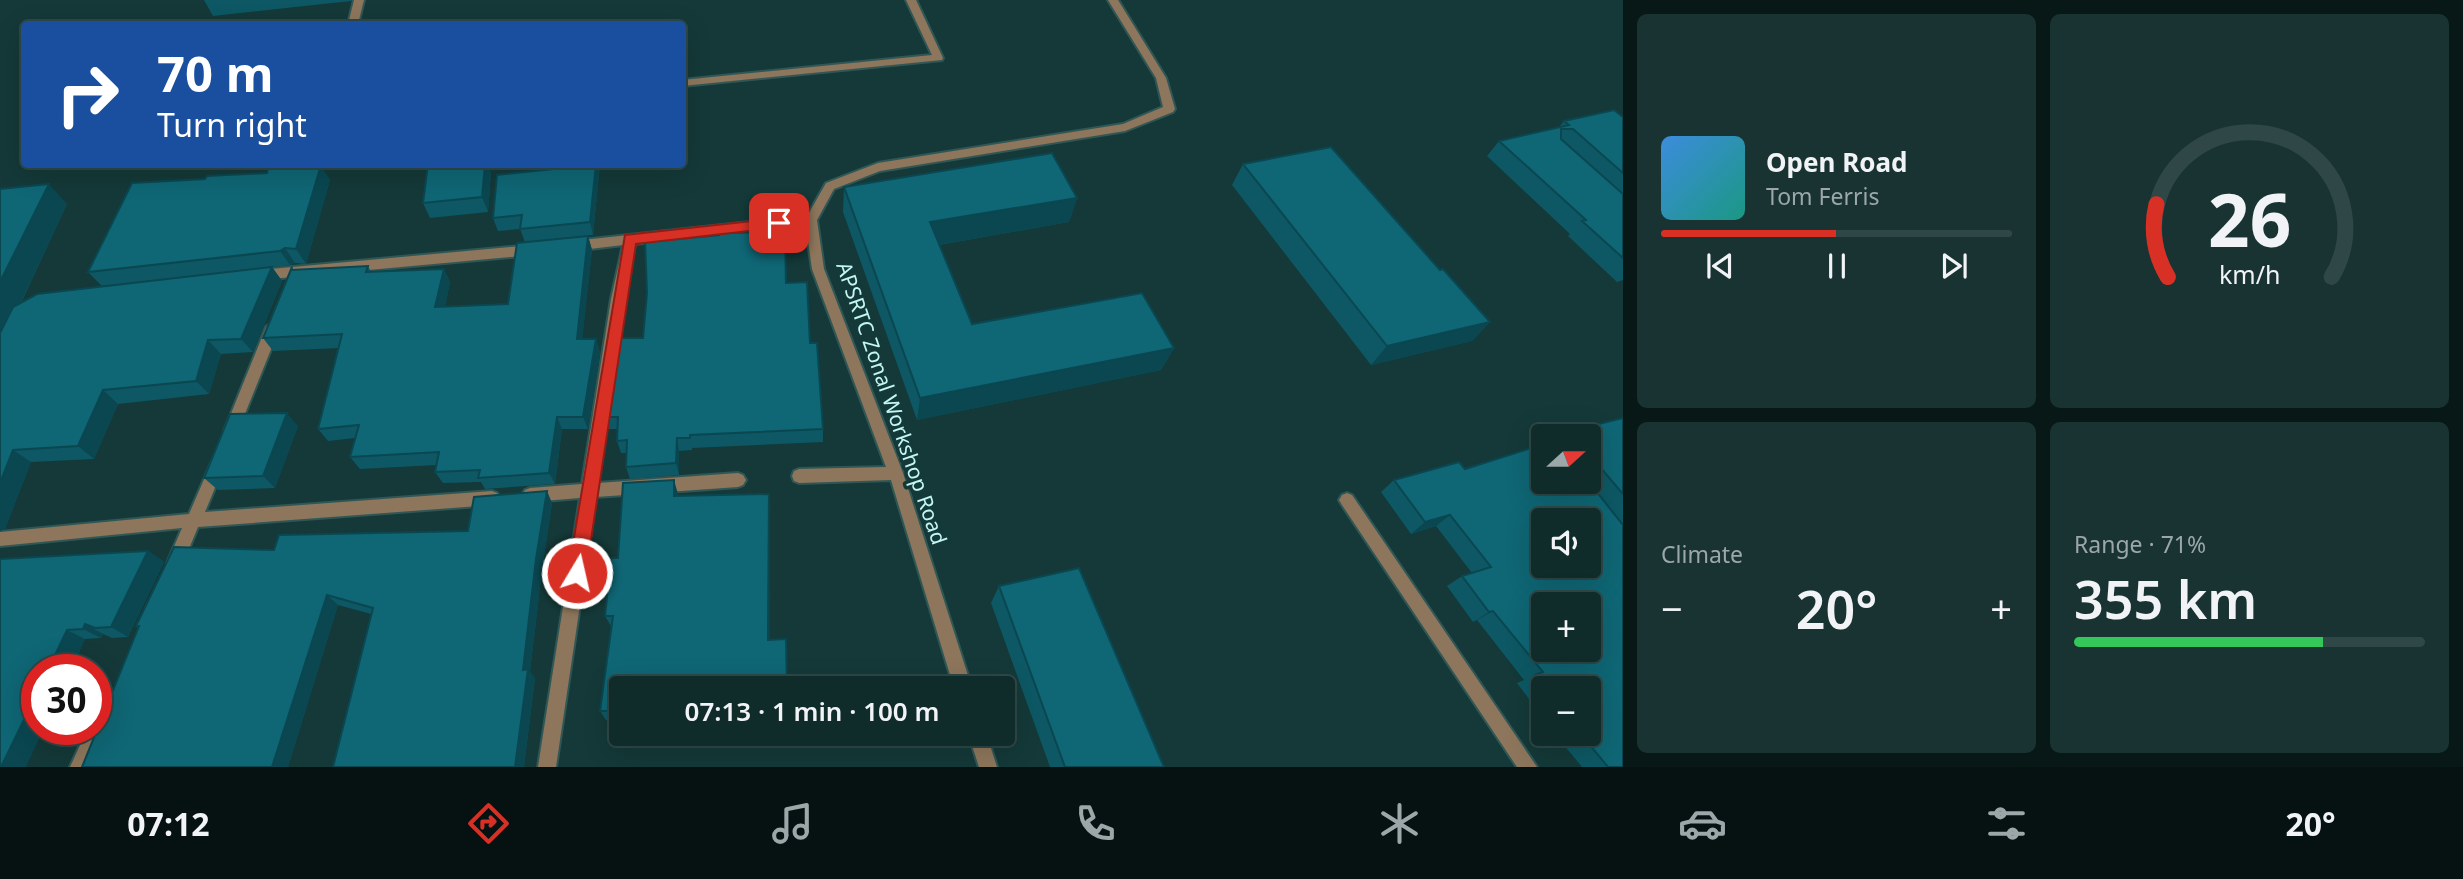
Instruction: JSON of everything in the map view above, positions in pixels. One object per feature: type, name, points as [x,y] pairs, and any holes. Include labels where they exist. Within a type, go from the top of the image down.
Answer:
[{"type":"street","points":[[354,21],[359,0]]},
{"type":"street","points":[[686,83],[938,58],[911,0]]},
{"type":"street","name":"APSRTC Zonal Workshop Road","points":[[959,676],[896,473],[818,269],[811,220],[830,186],[878,167],[1125,127],[1169,109],[1161,78],[1113,0]]},
{"type":"street","points":[[243,277],[294,277],[779,223]]},
{"type":"street","points":[[547,767],[630,239]]},
{"type":"street","points":[[166,582],[195,520],[281,308]]},
{"type":"street","points":[[799,476],[896,473]]},
{"type":"street","points":[[0,539],[195,520],[738,480]]},
{"type":"street","points":[[1347,500],[1528,767]]},
{"type":"street","points":[[79,767],[114,693]]},
{"type":"street","points":[[981,746],[988,767]]},
{"type":"building","points":[[1614,110],[1623,117],[1623,173],[1573,129],[1561,129],[1561,139],[1623,194],[1623,258],[1582,221],[1586,220],[1499,141],[1569,125],[1564,121]]},
{"type":"building","points":[[1331,147],[1490,322],[1387,346],[1243,164]]},
{"type":"building","points":[[1052,153],[1077,198],[930,222],[972,324],[1142,293],[1174,348],[920,398],[844,187]]},
{"type":"building","points":[[268,168],[320,168],[296,249],[285,248],[280,251],[88,272],[132,183],[267,173]]},
{"type":"building","points":[[427,168],[485,168],[482,197],[423,203]]},
{"type":"building","points":[[596,168],[590,222],[520,229],[522,215],[493,218],[497,175]]},
{"type":"building","points":[[49,184],[0,282],[0,189]]},
{"type":"building","points":[[785,232],[786,283],[807,282],[810,343],[817,343],[823,429],[690,435],[690,438],[677,438],[676,463],[626,467],[627,440],[617,441],[618,417],[604,417],[616,338],[643,338],[647,293],[645,242],[719,233]]},
{"type":"building","points":[[588,236],[577,339],[596,339],[583,417],[557,417],[549,473],[478,478],[480,470],[435,472],[439,452],[350,457],[359,425],[318,429],[342,334],[263,338],[292,267],[291,270],[368,266],[366,272],[444,269],[435,307],[508,304],[517,243]]},
{"type":"building","points":[[272,267],[241,339],[208,340],[196,381],[103,390],[78,446],[13,450],[0,483],[0,333],[13,307],[37,294]]},
{"type":"building","points":[[287,413],[263,476],[204,478],[230,414]]},
{"type":"building","points":[[1623,418],[1623,494],[1601,468],[1599,424]]},
{"type":"building","points":[[1531,448],[1531,494],[1598,494],[1623,525],[1623,767],[1608,767],[1591,746],[1601,746],[1601,676],[1535,675],[1543,672],[1535,662],[1601,662],[1601,592],[1531,592],[1531,657],[1493,611],[1489,612],[1462,576],[1491,567],[1450,515],[1425,522],[1394,480],[1459,462],[1465,469]]},
{"type":"building","points":[[674,480],[674,496],[769,494],[768,640],[786,639],[787,676],[609,676],[609,711],[600,711],[613,616],[605,616],[611,558],[618,558],[623,483]]},
{"type":"building","points":[[547,491],[523,670],[528,669],[515,767],[333,767],[373,608],[327,595],[272,767],[82,767],[91,745],[112,745],[112,693],[139,626],[136,626],[174,547],[274,550],[279,535],[468,531],[474,497]]},
{"type":"building","points":[[148,551],[111,627],[95,628],[85,624],[83,629],[67,630],[56,654],[21,654],[21,726],[1,767],[0,767],[0,559]]},
{"type":"building","points":[[1079,568],[1164,767],[1065,767],[999,586]]},
{"type":"route","points":[[577,573],[618,299],[630,239],[779,223]]}]
